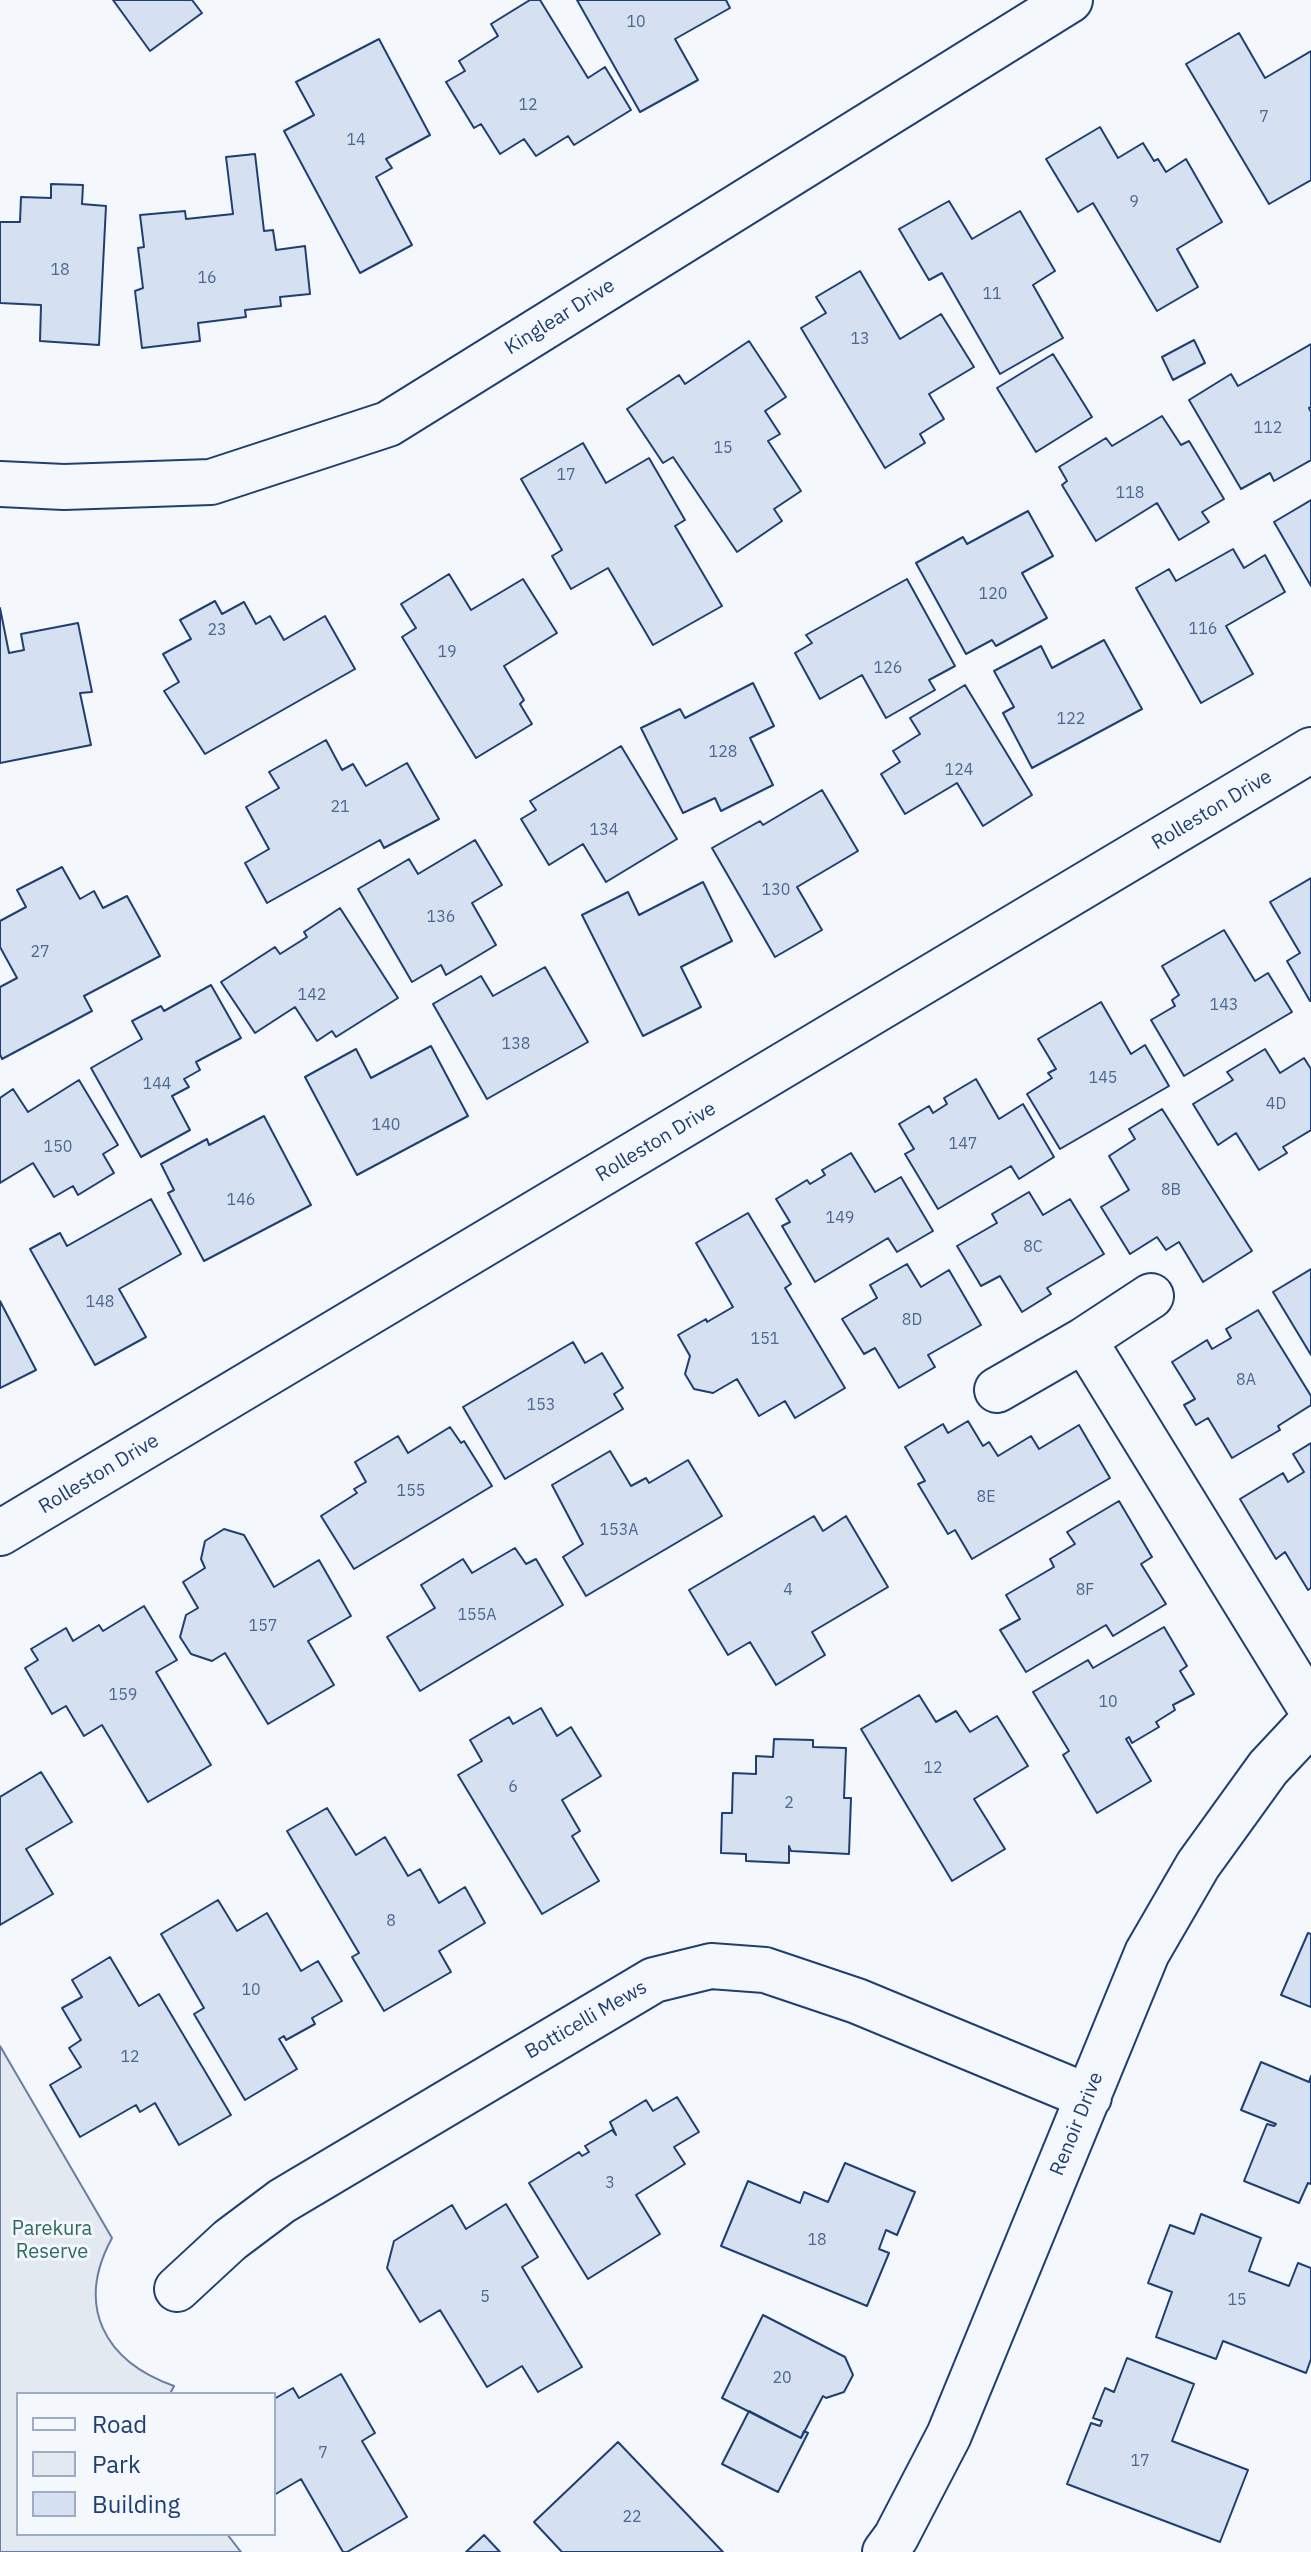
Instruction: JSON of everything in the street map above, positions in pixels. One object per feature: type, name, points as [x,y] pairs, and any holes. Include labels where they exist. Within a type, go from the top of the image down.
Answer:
[{"type":"street","name":"Kinglear Drive","points":[[0,484],[64,487],[211,482],[388,424],[1068,0]]},
{"type":"street","name":"Rolleston Drive","points":[[0,1533],[1311,750]]},
{"type":"street","points":[[997,1390],[1084,1340],[1151,1296]]},
{"type":"street","points":[[1084,1340],[1311,1709]]},
{"type":"street","name":"Renoir Drive","points":[[885,2552],[896,2537],[949,2435],[1147,1953],[1191,1877],[1268,1768],[1311,1722]]},
{"type":"street","name":"Botticelli Mews","points":[[177,2289],[230,2240],[282,2201],[654,1980],[711,1966],[765,1970],[857,2001],[1089,2097]]},
{"type":"green space","name":"Parekura Reserve","points":[[0,2046],[112,2238],[101,2263],[96,2286],[97,2308],[103,2328],[114,2346],[130,2362],[174,2386],[171,2392],[16,2392],[16,2536],[229,2536],[241,2552],[0,2552]]},
{"type":"building","points":[[113,0],[192,0],[202,13],[150,51]]},
{"type":"building","points":[[530,0],[540,0],[588,78],[605,67],[631,110],[574,145],[568,136],[536,156],[524,139],[500,154],[481,124],[474,128],[446,82],[465,71],[459,61],[498,36],[491,24]]},
{"type":"building","points":[[577,0],[726,0],[730,8],[675,39],[698,80],[640,112]]},
{"type":"building","points":[[1239,33],[1265,78],[1311,51],[1311,180],[1269,204],[1186,64]]},
{"type":"building","points":[[379,39],[430,135],[386,159],[392,168],[376,177],[412,245],[360,273],[284,131],[314,115],[296,82]]},
{"type":"building","points":[[1100,127],[1118,158],[1143,143],[1154,161],[1158,159],[1166,172],[1186,159],[1222,222],[1177,249],[1198,287],[1157,311],[1093,203],[1078,212],[1046,159]]},
{"type":"building","points":[[255,154],[264,231],[273,230],[276,250],[305,246],[310,294],[280,297],[281,306],[245,310],[246,317],[198,323],[200,341],[142,348],[135,291],[143,288],[138,248],[144,247],[140,215],[185,211],[186,219],[233,214],[226,157]]},
{"type":"building","points":[[51,184],[83,185],[82,204],[106,206],[99,345],[40,341],[41,305],[0,303],[0,222],[20,222],[21,197],[51,198]]},
{"type":"building","points":[[949,201],[972,239],[1020,211],[1055,271],[1033,285],[1063,338],[1000,374],[942,273],[929,280],[899,229]]},
{"type":"building","points":[[860,271],[900,339],[941,314],[974,367],[929,394],[944,419],[920,434],[925,443],[885,468],[801,328],[826,313],[816,297]]},
{"type":"building","points":[[1194,340],[1205,363],[1173,380],[1162,357]]},
{"type":"building","points":[[749,341],[786,397],[765,411],[780,434],[768,441],[801,491],[774,509],[782,521],[737,552],[673,457],[663,463],[627,409],[679,375],[685,384]]},
{"type":"building","points":[[1311,344],[1311,460],[1274,481],[1270,473],[1241,489],[1189,400],[1231,374],[1238,386]]},
{"type":"building","points":[[1053,354],[1092,417],[1036,452],[997,388]]},
{"type":"building","points":[[1162,416],[1181,445],[1189,441],[1224,499],[1202,512],[1209,522],[1179,540],[1157,503],[1096,541],[1062,485],[1067,481],[1059,467],[1106,438],[1112,446]]},
{"type":"building","points":[[583,443],[606,483],[649,458],[685,520],[675,526],[722,606],[653,645],[608,568],[571,589],[552,556],[562,550],[521,479]]},
{"type":"building","points":[[1311,500],[1311,586],[1274,522]]},
{"type":"building","points":[[1028,511],[1053,556],[1022,573],[1047,618],[996,646],[992,640],[966,654],[916,563],[963,537],[967,544]]},
{"type":"building","points":[[1233,549],[1244,568],[1265,555],[1285,592],[1226,626],[1253,674],[1201,703],[1136,588],[1169,569],[1176,581]]},
{"type":"building","points":[[449,574],[471,610],[523,579],[557,633],[504,666],[524,700],[520,704],[532,724],[476,758],[402,637],[416,628],[401,604]]},
{"type":"building","points":[[907,579],[955,666],[929,680],[935,690],[886,718],[862,675],[820,699],[795,653],[812,643],[806,635]]},
{"type":"building","points":[[215,601],[222,614],[244,602],[256,624],[270,616],[284,640],[325,616],[355,669],[205,754],[164,691],[179,682],[163,654],[191,639],[180,620]]},
{"type":"building","points":[[0,608],[9,653],[24,650],[21,634],[78,623],[92,692],[80,693],[91,745],[0,763]]},
{"type":"building","points":[[1104,640],[1142,709],[1032,768],[1003,713],[1014,707],[994,671],[1041,646],[1052,668]]},
{"type":"building","points":[[753,683],[774,726],[750,738],[773,785],[721,811],[715,798],[683,813],[641,728],[680,709],[685,718]]},
{"type":"building","points":[[965,685],[1032,795],[983,826],[957,783],[905,814],[881,774],[900,762],[893,751],[920,734],[910,718]]},
{"type":"building","points":[[326,740],[342,770],[353,764],[366,786],[407,763],[439,819],[384,848],[380,840],[267,903],[245,863],[269,849],[246,807],[279,788],[269,772]]},
{"type":"building","points":[[621,746],[677,839],[606,882],[583,844],[549,865],[521,819],[536,810],[530,801]]},
{"type":"building","points":[[822,790],[858,851],[797,887],[822,930],[775,957],[712,848],[760,821],[763,825]]},
{"type":"building","points":[[475,840],[502,885],[472,903],[496,945],[446,975],[441,965],[412,982],[358,889],[409,859],[418,874]]},
{"type":"building","points":[[62,867],[80,899],[94,891],[103,908],[127,896],[160,956],[84,996],[92,1011],[2,1059],[0,987],[17,978],[0,947],[0,921],[26,907],[17,890]]},
{"type":"building","points":[[1311,878],[1310,1001],[1287,961],[1300,953],[1270,902]]},
{"type":"building","points":[[703,882],[732,941],[681,967],[701,1007],[643,1036],[582,915],[628,892],[639,915]]},
{"type":"building","points":[[340,908],[398,998],[336,1037],[332,1031],[317,1041],[295,1007],[255,1033],[221,982],[275,947],[280,954],[307,937],[304,932]]},
{"type":"building","points":[[1224,930],[1255,981],[1268,973],[1292,1012],[1184,1076],[1151,1020],[1175,1006],[1172,1000],[1179,995],[1162,966]]},
{"type":"building","points":[[545,967],[588,1042],[487,1099],[433,1004],[481,976],[493,996]]},
{"type":"building","points":[[211,985],[241,1038],[196,1062],[200,1070],[184,1079],[189,1087],[172,1096],[190,1130],[141,1157],[91,1068],[142,1039],[132,1021],[161,1006],[164,1011]]},
{"type":"building","points":[[1101,1002],[1131,1054],[1145,1045],[1169,1086],[1060,1149],[1027,1094],[1052,1078],[1048,1073],[1056,1069],[1038,1039]]},
{"type":"building","points":[[431,1046],[468,1116],[357,1175],[305,1077],[356,1049],[371,1078]]},
{"type":"building","points":[[1265,1049],[1280,1073],[1304,1058],[1311,1069],[1311,1130],[1283,1147],[1287,1153],[1259,1170],[1236,1133],[1218,1145],[1193,1104],[1233,1080],[1227,1072]]},
{"type":"building","points":[[976,1079],[999,1119],[1023,1104],[1054,1157],[1019,1179],[1011,1166],[938,1209],[905,1154],[914,1149],[899,1124],[929,1106],[933,1113],[947,1104],[944,1098]]},
{"type":"building","points":[[79,1080],[118,1145],[103,1154],[114,1173],[78,1195],[73,1186],[54,1197],[33,1163],[0,1183],[0,1098],[13,1089],[28,1112]]},
{"type":"building","points":[[1162,1109],[1252,1251],[1203,1282],[1179,1242],[1166,1250],[1157,1237],[1130,1254],[1101,1207],[1129,1190],[1109,1156],[1135,1139],[1129,1129]]},
{"type":"building","points":[[264,1116],[311,1205],[204,1261],[168,1193],[174,1190],[161,1164],[207,1139],[209,1145]]},
{"type":"building","points":[[851,1153],[875,1192],[901,1177],[933,1231],[897,1252],[888,1238],[815,1282],[782,1226],[790,1222],[776,1199],[807,1180],[810,1184],[825,1175],[822,1170]]},
{"type":"building","points":[[1029,1192],[1043,1215],[1070,1199],[1104,1254],[1047,1288],[1051,1294],[1022,1312],[1000,1276],[981,1286],[957,1246],[997,1223],[992,1214]]},
{"type":"building","points":[[151,1199],[181,1254],[119,1289],[146,1337],[95,1365],[30,1249],[60,1233],[67,1246]]},
{"type":"building","points":[[748,1213],[791,1284],[785,1288],[845,1388],[795,1418],[785,1401],[759,1416],[737,1379],[713,1393],[694,1389],[685,1374],[690,1356],[678,1335],[733,1307],[696,1243]]},
{"type":"building","points":[[907,1264],[921,1287],[949,1270],[981,1325],[928,1355],[935,1367],[899,1388],[875,1348],[864,1354],[842,1319],[877,1298],[870,1285]]},
{"type":"building","points":[[1311,1269],[1311,1355],[1273,1292]]},
{"type":"building","points":[[0,1301],[36,1370],[0,1388]]},
{"type":"building","points":[[1258,1310],[1311,1396],[1311,1405],[1278,1426],[1280,1430],[1232,1458],[1208,1418],[1196,1425],[1184,1405],[1195,1399],[1172,1362],[1207,1340],[1212,1349],[1231,1338],[1226,1329]]},
{"type":"building","points":[[573,1342],[585,1363],[602,1353],[623,1388],[614,1394],[623,1409],[505,1479],[463,1407]]},
{"type":"building","points":[[968,1421],[983,1446],[989,1442],[998,1456],[1031,1436],[1039,1449],[1079,1425],[1110,1478],[972,1559],[955,1530],[948,1534],[918,1484],[925,1481],[905,1447],[943,1424],[948,1433]]},
{"type":"building","points":[[450,1427],[461,1443],[464,1441],[492,1486],[354,1569],[321,1516],[357,1493],[354,1489],[366,1482],[355,1462],[398,1436],[408,1453]]},
{"type":"building","points":[[1311,1443],[1311,1588],[1308,1590],[1285,1552],[1276,1559],[1240,1499],[1283,1473],[1288,1482],[1304,1472],[1293,1454]]},
{"type":"building","points":[[610,1451],[631,1486],[646,1478],[649,1483],[688,1460],[722,1516],[586,1596],[563,1557],[583,1544],[552,1485]]},
{"type":"building","points":[[1119,1501],[1152,1557],[1141,1564],[1166,1604],[1113,1636],[1106,1625],[1026,1672],[1000,1630],[1020,1619],[1006,1595],[1054,1567],[1050,1559],[1075,1544],[1067,1532]]},
{"type":"building","points":[[814,1516],[823,1531],[846,1516],[888,1587],[812,1632],[825,1655],[776,1685],[750,1642],[728,1655],[689,1590]]},
{"type":"building","points":[[224,1529],[244,1535],[274,1587],[319,1560],[351,1616],[308,1641],[334,1685],[268,1724],[225,1653],[212,1661],[191,1654],[180,1637],[186,1615],[198,1608],[183,1582],[205,1568],[201,1559],[205,1541]]},
{"type":"building","points":[[515,1548],[526,1564],[536,1559],[563,1605],[420,1691],[387,1637],[435,1608],[421,1585],[463,1559],[472,1573]]},
{"type":"building","points":[[144,1606],[177,1660],[156,1672],[211,1765],[148,1802],[102,1725],[84,1736],[66,1706],[52,1714],[25,1668],[38,1660],[31,1649],[66,1628],[73,1641],[99,1625],[103,1631]]},
{"type":"building","points":[[1164,1627],[1187,1666],[1180,1671],[1194,1694],[1173,1705],[1175,1710],[1156,1722],[1159,1727],[1132,1743],[1129,1737],[1126,1739],[1151,1781],[1097,1813],[1063,1755],[1069,1751],[1033,1692],[1088,1660],[1093,1668]]},
{"type":"building","points":[[919,1695],[936,1722],[956,1711],[970,1732],[997,1716],[1028,1766],[974,1799],[1005,1849],[952,1881],[861,1729]]},
{"type":"building","points":[[541,1708],[557,1736],[571,1727],[601,1776],[562,1800],[580,1831],[572,1836],[599,1881],[542,1914],[458,1775],[482,1761],[470,1740],[509,1717],[513,1724]]},
{"type":"building","points":[[774,1739],[813,1740],[813,1747],[846,1748],[844,1798],[851,1798],[849,1854],[791,1851],[789,1846],[789,1863],[746,1861],[746,1854],[721,1853],[722,1813],[732,1813],[733,1773],[756,1774],[756,1756],[773,1757]]},
{"type":"building","points":[[41,1772],[72,1822],[26,1849],[53,1894],[0,1925],[0,1797]]},
{"type":"building","points":[[327,1808],[356,1855],[385,1837],[408,1876],[420,1869],[439,1903],[465,1887],[485,1923],[439,1951],[451,1972],[384,2011],[352,1957],[359,1953],[287,1831]]},
{"type":"building","points":[[218,1900],[237,1931],[267,1913],[301,1971],[318,1961],[342,2001],[312,2018],[315,2024],[286,2040],[284,2036],[279,2039],[297,2069],[245,2100],[194,2014],[204,2008],[161,1934]]},
{"type":"building","points":[[1308,1933],[1311,1934],[1311,2007],[1281,1995]]},
{"type":"building","points":[[110,1957],[139,2006],[159,1994],[231,2115],[179,2145],[155,2103],[140,2112],[136,2105],[80,2137],[50,2085],[81,2067],[69,2048],[81,2040],[62,2008],[82,1997],[72,1980]]},
{"type":"building","points":[[1261,2062],[1309,2082],[1311,2076],[1311,2184],[1308,2183],[1299,2203],[1244,2181],[1267,2124],[1276,2124],[1241,2110]]},
{"type":"building","points":[[677,2097],[699,2132],[674,2147],[685,2164],[636,2195],[660,2234],[588,2279],[529,2183],[579,2152],[582,2156],[589,2152],[585,2146],[612,2130],[616,2135],[610,2122],[646,2100],[653,2111]]},
{"type":"building","points":[[845,2163],[915,2192],[897,2235],[886,2230],[879,2249],[889,2253],[867,2306],[721,2246],[748,2181],[800,2203],[804,2192],[828,2202]]},
{"type":"building","points":[[506,2204],[538,2257],[522,2267],[582,2367],[538,2392],[522,2366],[487,2387],[440,2310],[420,2322],[387,2268],[394,2241],[452,2205],[466,2229]]},
{"type":"building","points":[[1201,2214],[1261,2238],[1249,2271],[1289,2286],[1298,2263],[1311,2268],[1311,2359],[1306,2373],[1223,2341],[1216,2359],[1156,2337],[1172,2292],[1148,2283],[1170,2225],[1194,2234]]},
{"type":"building","points":[[763,2315],[845,2357],[853,2375],[844,2392],[826,2398],[823,2396],[801,2438],[722,2398]]},
{"type":"building","points":[[1127,2358],[1194,2384],[1172,2441],[1248,2470],[1220,2542],[1067,2484],[1091,2423],[1100,2426],[1102,2421],[1093,2418],[1105,2388],[1114,2392]]},
{"type":"building","points":[[341,2374],[375,2433],[362,2441],[407,2517],[347,2552],[343,2552],[301,2479],[276,2494],[276,2398],[293,2388],[299,2398]]},
{"type":"building","points":[[749,2411],[801,2438],[804,2431],[808,2433],[778,2492],[722,2464]]},
{"type":"building","points":[[618,2442],[723,2552],[562,2552],[534,2522]]},
{"type":"building","points":[[484,2535],[500,2552],[466,2552]]}]
